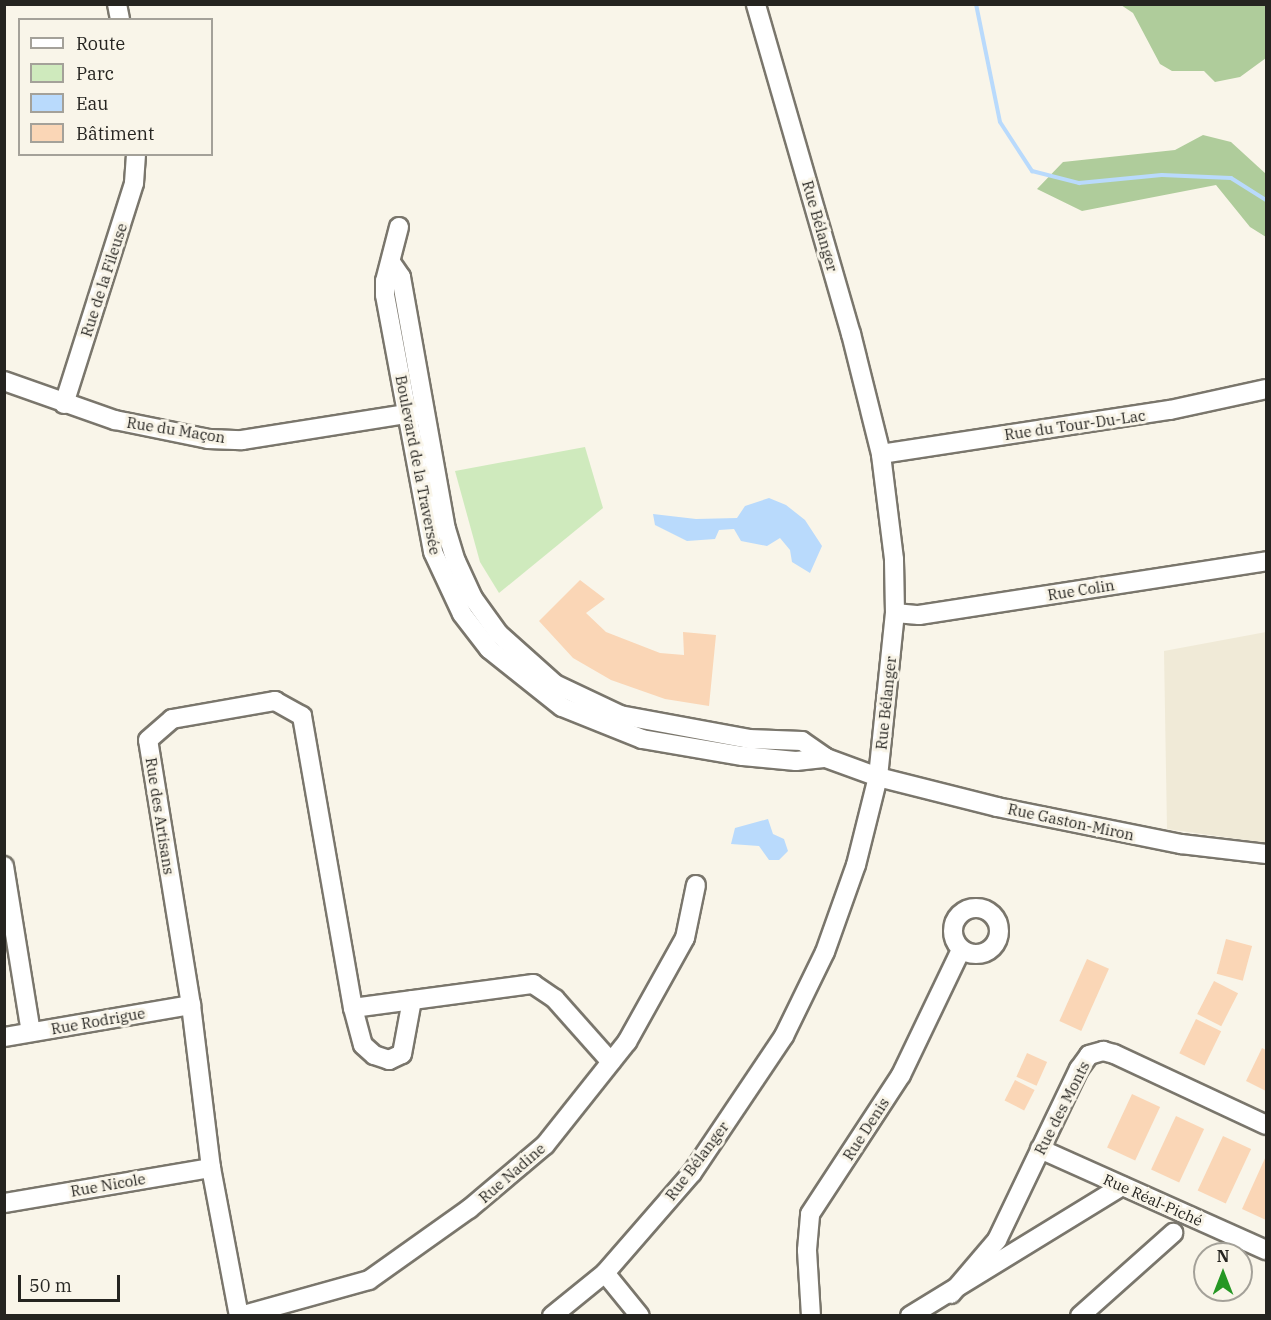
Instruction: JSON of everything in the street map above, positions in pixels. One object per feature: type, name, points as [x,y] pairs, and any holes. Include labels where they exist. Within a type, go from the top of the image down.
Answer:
[{"type":"street","name":"Rue Bélanger","points":[[552,1316],[605,1274],[692,1173],[783,1036],[825,952],[856,866],[878,777],[895,613],[894,559],[881,454],[851,334],[756,4]]},
{"type":"street","name":"Rue de la Fileuse","points":[[64,404],[134,183],[136,156]]},
{"type":"street","name":"Boulevard de la Traversée","points":[[399,227],[392,264],[385,281],[385,295],[415,412],[433,552],[462,614],[489,649],[526,681],[562,707],[642,739],[743,756],[796,761],[826,758],[878,777]]},
{"type":"street","name":"Rue du Maçon","points":[[4,381],[64,404],[115,420],[208,439],[243,440],[415,412]]},
{"type":"street","name":"Rue du Tour-Du-Lac","points":[[881,454],[1170,411],[1266,389]]},
{"type":"street","name":"Rue Colin","points":[[895,613],[919,615],[1266,561]]},
{"type":"street","name":"Rue des Artisans","points":[[239,1316],[211,1168],[191,1005],[148,740],[172,719],[275,701],[302,716],[353,1008],[363,1045],[374,1055],[389,1060],[402,1054],[407,1042],[412,1000]]},
{"type":"street","name":"Rue Gaston-Miron","points":[[878,777],[1125,834],[1266,854]]},
{"type":"street","points":[[4,866],[31,1032]]},
{"type":"street","name":"Rue Nadine","points":[[239,1316],[369,1280],[469,1209],[545,1145],[627,1042],[686,938],[696,885]]},
{"type":"street","name":"Rue Denis","points":[[812,1316],[807,1251],[810,1214],[900,1075],[961,950]]},
{"type":"street","points":[[353,1008],[533,984],[555,999],[610,1062]]},
{"type":"street","name":"Rue Rodrigue","points":[[4,1037],[191,1005]]},
{"type":"street","name":"Rue des Monts","points":[[951,1294],[997,1240],[1082,1063],[1099,1051],[1119,1056],[1266,1125]]},
{"type":"street","name":"Rue Réal-Piché","points":[[1040,1149],[1266,1250]]},
{"type":"street","name":"Rue Nicole","points":[[4,1203],[211,1168]]},
{"type":"street","name":"Rue des Monts","points":[[910,1316],[951,1294],[1122,1186]]},
{"type":"street","points":[[1080,1316],[1173,1233]]},
{"type":"street","points":[[605,1274],[640,1316]]},
{"type":"shaded area","points":[[1266,632],[1266,843],[1167,829],[1164,651]]},
{"type":"green space","points":[[1121,5],[1266,5],[1266,58],[1240,77],[1215,82],[1204,71],[1172,71],[1160,64],[1133,13]]},
{"type":"green space","points":[[1203,135],[1231,142],[1266,174],[1266,237],[1250,227],[1216,185],[1082,211],[1037,189],[1063,162],[1175,150]]},
{"type":"green space","points":[[585,447],[603,508],[499,593],[480,562],[455,471]]},
{"type":"water","points":[[769,498],[786,505],[805,520],[822,546],[810,573],[792,562],[790,550],[780,538],[767,546],[741,541],[734,529],[719,530],[715,539],[687,541],[655,525],[653,514],[696,519],[737,518],[745,506]]},
{"type":"water","points":[[768,819],[773,834],[784,839],[788,851],[779,860],[769,860],[759,846],[731,844],[735,828]]},
{"type":"building","points":[[580,580],[605,599],[586,613],[606,632],[660,653],[684,655],[683,632],[716,635],[709,706],[665,699],[611,680],[573,658],[539,621]]},
{"type":"building","points":[[1226,939],[1252,946],[1243,981],[1217,974]]},
{"type":"building","points":[[1087,959],[1109,969],[1081,1031],[1059,1021]]},
{"type":"building","points":[[1214,981],[1238,993],[1221,1026],[1197,1014]]},
{"type":"building","points":[[1196,1019],[1221,1031],[1205,1065],[1179,1053]]},
{"type":"building","points":[[1262,1048],[1266,1050],[1266,1091],[1246,1081]]},
{"type":"building","points":[[1027,1053],[1047,1062],[1037,1086],[1016,1077]]},
{"type":"building","points":[[1015,1080],[1035,1090],[1024,1110],[1005,1100]]},
{"type":"building","points":[[1132,1094],[1160,1107],[1135,1161],[1107,1147]]},
{"type":"building","points":[[1176,1116],[1204,1129],[1179,1183],[1151,1169]]},
{"type":"building","points":[[1223,1136],[1251,1149],[1226,1203],[1198,1190]]},
{"type":"building","points":[[1266,1156],[1266,1220],[1242,1209]]},
{"type":"waterway","points":[[976,4],[1000,122],[1032,171],[1079,183],[1162,175],[1231,178],[1266,200]]}]
